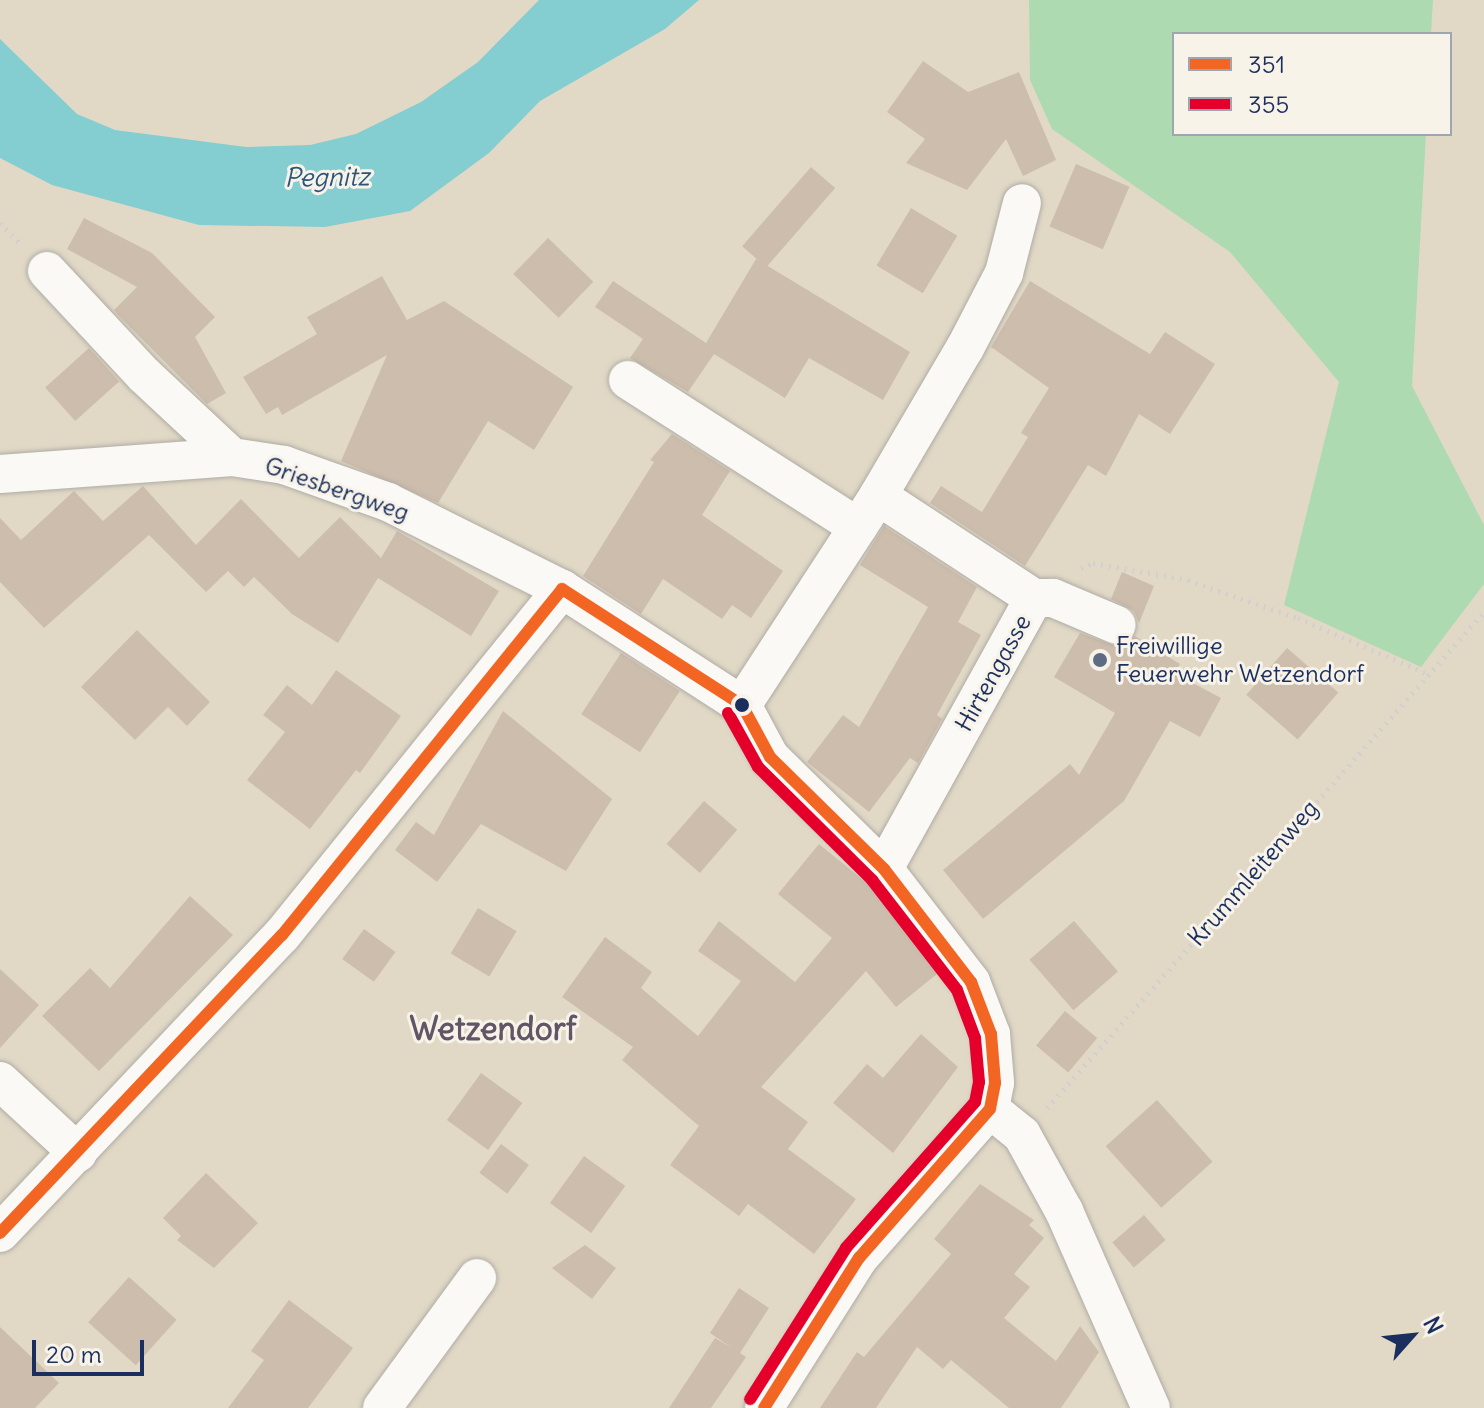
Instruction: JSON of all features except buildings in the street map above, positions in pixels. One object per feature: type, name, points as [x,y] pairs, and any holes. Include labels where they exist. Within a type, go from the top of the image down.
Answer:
[{"type":"street","points":[[764,1408],[859,1258],[990,1109],[995,1083],[991,1034],[971,982],[884,869],[770,757],[742,705],[878,496],[1004,273],[1022,203]]},
{"type":"street","points":[[47,271],[144,375],[232,457]]},
{"type":"street","points":[[628,380],[858,527]]},
{"type":"street","name":"Griesbergweg","points":[[0,474],[232,457],[284,465],[388,502],[562,589],[742,705]]},
{"type":"street","name":"Hirtengasse","points":[[878,496],[1044,598],[884,869]]},
{"type":"street","points":[[0,1233],[282,935],[562,589]]},
{"type":"street","points":[[1044,598],[1117,625]]},
{"type":"street","points":[[0,1081],[78,1153]]},
{"type":"street","points":[[990,1109],[1022,1135],[1064,1211],[1151,1408]]},
{"type":"street","points":[[382,1408],[477,1278]]},
{"type":"path","points":[[1044,598],[1083,566],[1141,570],[1243,597],[1428,674]]},
{"type":"path","name":"Krummleitenweg","points":[[1022,1135],[1484,612]]},
{"type":"green space","points":[[1029,0],[1433,0],[1431,32],[1172,32],[1172,136],[1426,136],[1412,386],[1484,525],[1484,584],[1421,667],[1284,605],[1339,382],[1230,252],[1052,129],[1030,80]]},
{"type":"water","name":"Pegnitz","points":[[539,0],[699,0],[665,29],[540,101],[489,153],[410,211],[325,227],[199,225],[52,185],[0,158],[0,39],[77,114],[115,130],[246,147],[310,145],[356,134],[421,102],[478,62]]},
{"type":"transit line","name":"351","points":[[562,589],[742,705],[770,757],[884,869],[971,982],[991,1034],[995,1083],[990,1109]]},
{"type":"transit line","name":"351","points":[[0,1233],[282,935],[562,589]]},
{"type":"transit line","name":"355","points":[[728,713],[758,767],[872,880],[957,990],[975,1038],[979,1082],[975,1102],[846,1248],[750,1399]]},
{"type":"transit line","name":"351","points":[[764,1408],[859,1258],[990,1109]]},
{"type":"place","name":"Freiwillige Feuerwehr Wetzendorf","points":[[1100,660]]},
{"type":"district","name":"Wetzendorf","points":[[493,1029]]}]
